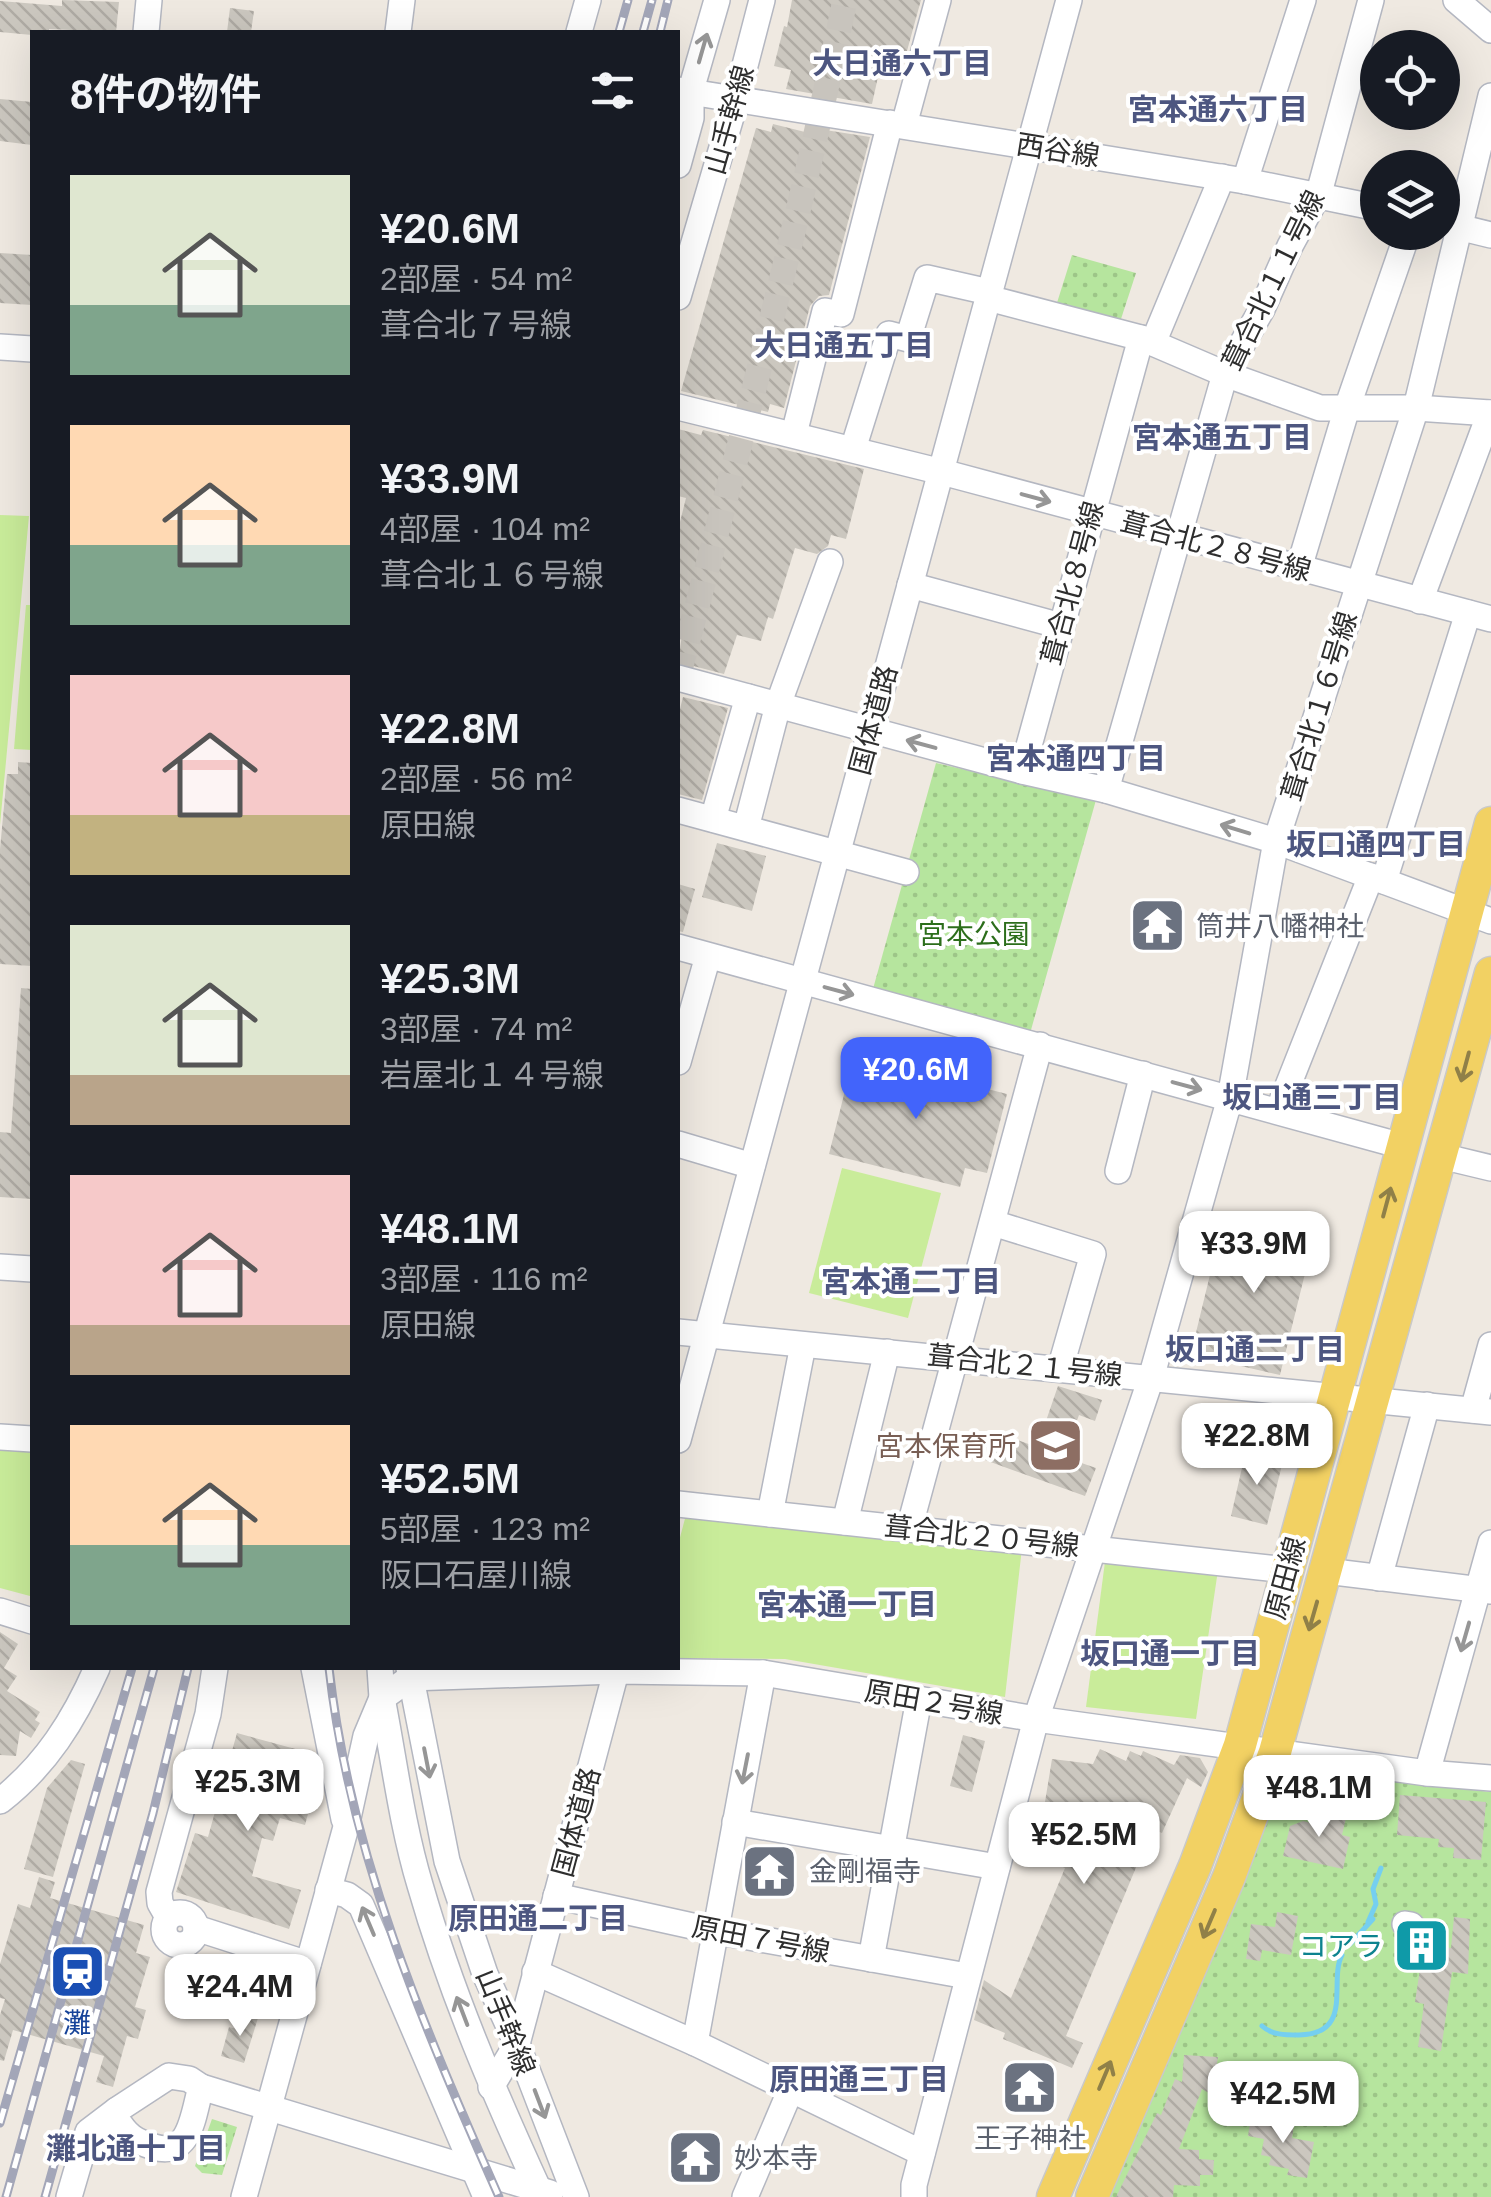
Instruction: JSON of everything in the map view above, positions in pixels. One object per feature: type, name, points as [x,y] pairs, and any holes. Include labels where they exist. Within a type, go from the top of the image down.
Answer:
[{"type":"main road","name":"原田線","points":[[1052,2197],[1194,1866],[1240,1745],[1402,1146],[1479,917],[1491,823]]},
{"type":"main road","name":"原田線","points":[[1092,2197],[1229,1878],[1275,1752],[1491,973]]},
{"type":"street","points":[[146,30],[149,0]]},
{"type":"street","points":[[398,30],[402,0]]},
{"type":"street","points":[[580,30],[588,0]]},
{"type":"street","name":"山手幹線","points":[[680,158],[691,118],[684,90],[716,0]]},
{"type":"street","name":"山手幹線","points":[[680,290],[762,0]]},
{"type":"street","points":[[794,434],[825,311],[840,314],[938,0]]},
{"type":"street","name":"国体道路","points":[[680,1433],[1069,0]]},
{"type":"street","name":"葺合北８号線","points":[[1022,771],[1091,513],[1147,340],[1234,179],[1303,0]]},
{"type":"street","name":"葺合北１１号線","points":[[1106,790],[1225,374],[1319,193],[1371,0]]},
{"type":"street","points":[[1434,0],[1447,0]]},
{"type":"street","points":[[1456,0],[1491,30]]},
{"type":"street","name":"西谷線","points":[[684,90],[1319,193],[1360,203]]},
{"type":"street","name":"葺合北１６号線","points":[[1460,197],[1491,96]]},
{"type":"street","points":[[1460,228],[1491,235]]},
{"type":"street","points":[[1299,568],[1346,408],[1402,250]]},
{"type":"street","name":"葺合北１６号線","points":[[914,2197],[1036,1719],[1151,1378],[1230,1098],[1276,841],[1416,408],[1446,250]]},
{"type":"street","points":[[853,449],[889,334],[908,339],[927,278],[1147,340],[1225,374],[1320,408],[1490,413],[1420,601]]},
{"type":"street","points":[[0,347],[30,350]]},
{"type":"street","name":"葺合北２８号線","points":[[680,407],[942,472],[1479,616]]},
{"type":"street","points":[[746,828],[778,706],[830,562]]},
{"type":"street","points":[[910,585],[1061,626]]},
{"type":"street","points":[[1278,1111],[1378,879],[1479,616]]},
{"type":"street","points":[[680,679],[1106,790],[1276,841],[1479,917]]},
{"type":"street","points":[[714,820],[748,697]]},
{"type":"street","points":[[680,811],[906,872]]},
{"type":"street","points":[[680,949],[1402,1146]]},
{"type":"street","points":[[680,1055],[708,956]]},
{"type":"street","points":[[909,1529],[1040,1045]]},
{"type":"street","points":[[1118,1171],[1143,1074]]},
{"type":"street","points":[[680,1145],[752,1166]]},
{"type":"street","points":[[1441,1156],[1491,1168]]},
{"type":"street","points":[[993,1223],[1092,1254],[1060,1369]]},
{"type":"street","points":[[0,1267],[30,1269]]},
{"type":"street","name":"葺合北２１号線","points":[[680,1332],[1482,1411]]},
{"type":"street","points":[[770,1514],[803,1345]]},
{"type":"street","points":[[1482,1411],[1491,1345]]},
{"type":"street","points":[[845,1522],[887,1352]]},
{"type":"street","points":[[1380,1578],[1427,1405]]},
{"type":"street","points":[[0,1437],[30,1439]]},
{"type":"street","name":"葺合北２０号線","points":[[680,1504],[1287,1570]]},
{"type":"street","points":[[1427,1773],[1485,1590],[1491,1543]]},
{"type":"street","points":[[1326,1572],[1485,1590]]},
{"type":"street","points":[[0,1611],[30,1620]]},
{"type":"street","points":[[0,1800],[60,1740],[80,1707],[95,1670]]},
{"type":"street","points":[[314,1670],[346,1826]]},
{"type":"street","name":"山手幹線","points":[[380,1670],[382,1698],[418,1880],[490,2086],[548,2195]]},
{"type":"street","name":"国体道路","points":[[490,2086],[516,2044],[616,1670]]},
{"type":"street","points":[[214,1672],[208,1714],[159,1892],[160,1903],[168,1917],[176,1912],[186,1913],[196,1928],[308,1964]]},
{"type":"street","points":[[244,2197],[346,1826],[366,1736],[382,1698],[410,1672]]},
{"type":"street","name":"山手幹線","points":[[410,1672],[447,1861],[486,1974],[576,2197]]},
{"type":"street","name":"原田２号線","points":[[410,1672],[764,1673],[1036,1719],[1427,1773],[1491,1778]]},
{"type":"street","points":[[695,2043],[764,1673]]},
{"type":"street","points":[[871,1959],[920,1700]]},
{"type":"street","points":[[735,1822],[997,1867]]},
{"type":"street","points":[[328,1890],[347,1895],[361,1905],[471,2184],[486,2197]]},
{"type":"street","name":"原田７号線","points":[[556,1896],[715,1931],[968,1976]]},
{"type":"street","points":[[535,1972],[695,2043],[922,2154]]},
{"type":"street","points":[[68,2197],[88,2132],[169,2076],[189,2079],[201,2087],[471,2184],[548,2195]]},
{"type":"street","points":[[117,2110],[116,2118],[132,2140],[170,2150],[180,2146],[186,2136],[201,2087]]},
{"type":"street","points":[[745,2197],[790,2090]]},
{"type":"green space","points":[[1072,255],[1136,273],[1120,322],[1056,306]]},
{"type":"green space","points":[[0,515],[29,516],[0,825]]},
{"type":"green space","points":[[26,605],[30,605],[30,750],[14,749]]},
{"type":"green space","name":"宮本公園","points":[[936,763],[1096,800],[1029,1037],[871,996]]},
{"type":"green space","points":[[842,1168],[941,1193],[908,1318],[809,1293]]},
{"type":"green space","points":[[0,1450],[30,1452],[30,1596],[0,1588]]},
{"type":"green space","points":[[687,1511],[1022,1548],[1005,1697],[785,1659],[680,1658],[680,1537]]},
{"type":"green space","points":[[1106,1554],[1218,1570],[1196,1719],[1086,1707]]},
{"type":"green space","points":[[1286,1770],[1491,1792],[1491,2197],[1108,2197]]},
{"type":"green space","points":[[212,2119],[237,2127],[222,2175],[202,2173],[195,2166]]},
{"type":"building","points":[[62,0],[119,2],[116,30],[30,30],[30,35],[0,32],[0,1],[62,6]]},
{"type":"building","points":[[792,0],[921,0],[899,80],[878,77],[872,104],[786,89],[791,70],[774,66]]},
{"type":"building","points":[[230,8],[254,11],[251,30],[227,30]]},
{"type":"building","points":[[0,99],[30,102],[30,145],[0,141]]},
{"type":"building","points":[[773,124],[805,132],[806,127],[870,137],[829,295],[819,296],[810,306],[784,408],[770,404],[768,412],[681,391],[756,128],[771,132]]},
{"type":"building","points":[[0,253],[30,255],[30,305],[0,303]]},
{"type":"building","points":[[680,430],[701,435],[703,430],[864,469],[846,539],[831,535],[828,546],[817,554],[795,548],[773,619],[768,617],[761,641],[737,635],[724,674],[680,663],[680,522],[686,498],[680,496]]},
{"type":"building","points":[[683,697],[728,708],[702,800],[680,794]]},
{"type":"building","points":[[18,762],[30,763],[30,966],[0,964],[0,849],[7,774],[18,774]]},
{"type":"building","points":[[717,843],[766,856],[752,911],[702,897]]},
{"type":"building","points":[[680,885],[695,889],[683,932],[680,931]]},
{"type":"building","points":[[21,988],[30,989],[30,1199],[0,1197],[0,1132],[11,1133]]},
{"type":"building","points":[[854,1055],[1007,1094],[987,1173],[965,1168],[960,1187],[829,1154]]},
{"type":"building","points":[[1238,1214],[1315,1233],[1280,1375],[1198,1356],[1200,1346],[1193,1345],[1215,1254],[1228,1257]]},
{"type":"building","points":[[1058,1386],[1102,1400],[1095,1421],[1079,1415],[1064,1457],[1096,1468],[1085,1496],[985,1460],[995,1432],[1037,1447]]},
{"type":"building","points":[[1246,1450],[1283,1461],[1267,1525],[1231,1516]]},
{"type":"building","points":[[0,1632],[18,1644],[4,1668],[17,1676],[7,1691],[40,1712],[35,1720],[40,1723],[31,1738],[20,1731],[16,1756],[0,1755]]},
{"type":"building","points":[[237,1733],[299,1750],[289,1785],[314,1792],[305,1825],[280,1818],[273,1841],[262,1838],[252,1876],[301,1890],[289,1929],[176,1892],[195,1833],[208,1837]]},
{"type":"building","points":[[963,1735],[985,1741],[972,1792],[950,1786]]},
{"type":"building","points":[[1100,1749],[1126,1761],[1130,1751],[1141,1756],[1143,1751],[1174,1765],[1180,1755],[1200,1758],[1208,1772],[1201,1787],[1187,1778],[1162,1833],[1152,1829],[1066,2036],[1083,2043],[1072,2068],[1003,2039],[1005,2033],[974,2020],[984,1980],[1011,1998],[1065,1868],[1027,1851],[1043,1814],[1052,1759],[1093,1764]]},
{"type":"building","points":[[71,1760],[85,1764],[53,1877],[24,1869],[47,1788]]},
{"type":"building","points":[[1400,1795],[1486,1802],[1481,1860],[1453,1858],[1454,1848],[1438,1847],[1439,1839],[1397,1835]]},
{"type":"building","points":[[1320,1808],[1347,1814],[1342,1835],[1350,1837],[1343,1869],[1283,1856],[1290,1826],[1303,1821],[1316,1824]]},
{"type":"building","points":[[39,1877],[55,1882],[50,1898],[144,1925],[136,1953],[150,1957],[135,2007],[146,2010],[138,2039],[127,2036],[113,2087],[96,2082],[104,2056],[13,2030],[4,2061],[0,2060],[0,2015],[5,1999],[0,1998],[0,1964],[18,1904],[30,1908]]},
{"type":"building","points":[[1277,1912],[1298,1916],[1291,1955],[1262,1950],[1260,1961],[1246,1959],[1251,1924],[1275,1927]]},
{"type":"building","points":[[1454,1917],[1470,1919],[1468,1974],[1452,1972],[1441,2051],[1418,2047],[1424,2004],[1415,2002],[1420,1969],[1410,1968],[1413,1944],[1451,1948]]},
{"type":"building","points":[[242,2013],[258,2018],[244,2063],[221,2056],[229,2027],[237,2029]]},
{"type":"building","points":[[1184,2055],[1218,2057],[1216,2070],[1243,2086],[1231,2106],[1202,2089],[1179,2149],[1199,2150],[1199,2159],[1214,2160],[1213,2175],[1200,2175],[1200,2186],[1174,2185],[1173,2197],[1116,2197],[1157,2113],[1161,2115],[1175,2079],[1182,2082]]},
{"type":"building","points":[[1251,2117],[1294,2125],[1292,2138],[1314,2142],[1307,2178],[1287,2175],[1289,2169],[1269,2165],[1271,2157],[1261,2155],[1264,2139],[1248,2136]]},
{"type":"waterway","points":[[1368,1922],[1376,1904],[1373,1889],[1381,1868]]},
{"type":"waterway","points":[[1350,1944],[1373,1919]]},
{"type":"waterway","points":[[1262,2026],[1284,2035],[1316,2032],[1327,2026],[1334,2016],[1342,1955]]},
{"type":"tunnel","points":[[680,669],[787,255],[845,0]]},
{"type":"railway","points":[[620,30],[628,0]]},
{"type":"railway","points":[[644,30],[652,0]]},
{"type":"railway","points":[[660,30],[668,0]]},
{"type":"railway","points":[[0,2123],[131,1670]]},
{"type":"railway","points":[[6,2197],[153,1670]]},
{"type":"railway","points":[[45,2197],[153,1813],[188,1670]]},
{"type":"railway","points":[[329,1670],[339,1738],[372,1873],[417,2004],[499,2197]]},
{"type":"place","name":"筒井八幡神社","points":[[1157,926]]},
{"type":"place","name":"宮本保育所","points":[[1055,1446]]},
{"type":"place","name":"金剛福寺","points":[[770,1871]]},
{"type":"place","name":"コアラ","points":[[1422,1946]]},
{"type":"place","name":"灘","points":[[77,1972]]},
{"type":"place","name":"王子神社","points":[[1030,2087]]},
{"type":"place","name":"妙本寺","points":[[695,2158]]},
{"type":"district","name":"大日通六丁目","points":[[902,64]]},
{"type":"district","name":"宮本通六丁目","points":[[1218,110]]},
{"type":"district","name":"大日通五丁目","points":[[844,346]]},
{"type":"district","name":"宮本通五丁目","points":[[1222,438]]},
{"type":"district","name":"宮本通四丁目","points":[[1076,759]]},
{"type":"district","name":"坂口通四丁目","points":[[1376,845]]},
{"type":"district","name":"坂口通三丁目","points":[[1312,1098]]},
{"type":"district","name":"宮本通二丁目","points":[[911,1282]]},
{"type":"district","name":"坂口通二丁目","points":[[1255,1350]]},
{"type":"district","name":"宮本通一丁目","points":[[847,1605]]},
{"type":"district","name":"坂口通一丁目","points":[[1170,1654]]},
{"type":"district","name":"原田通二丁目","points":[[538,1919]]},
{"type":"district","name":"原田通三丁目","points":[[859,2080]]},
{"type":"district","name":"灘北通十丁目","points":[[136,2149]]}]
